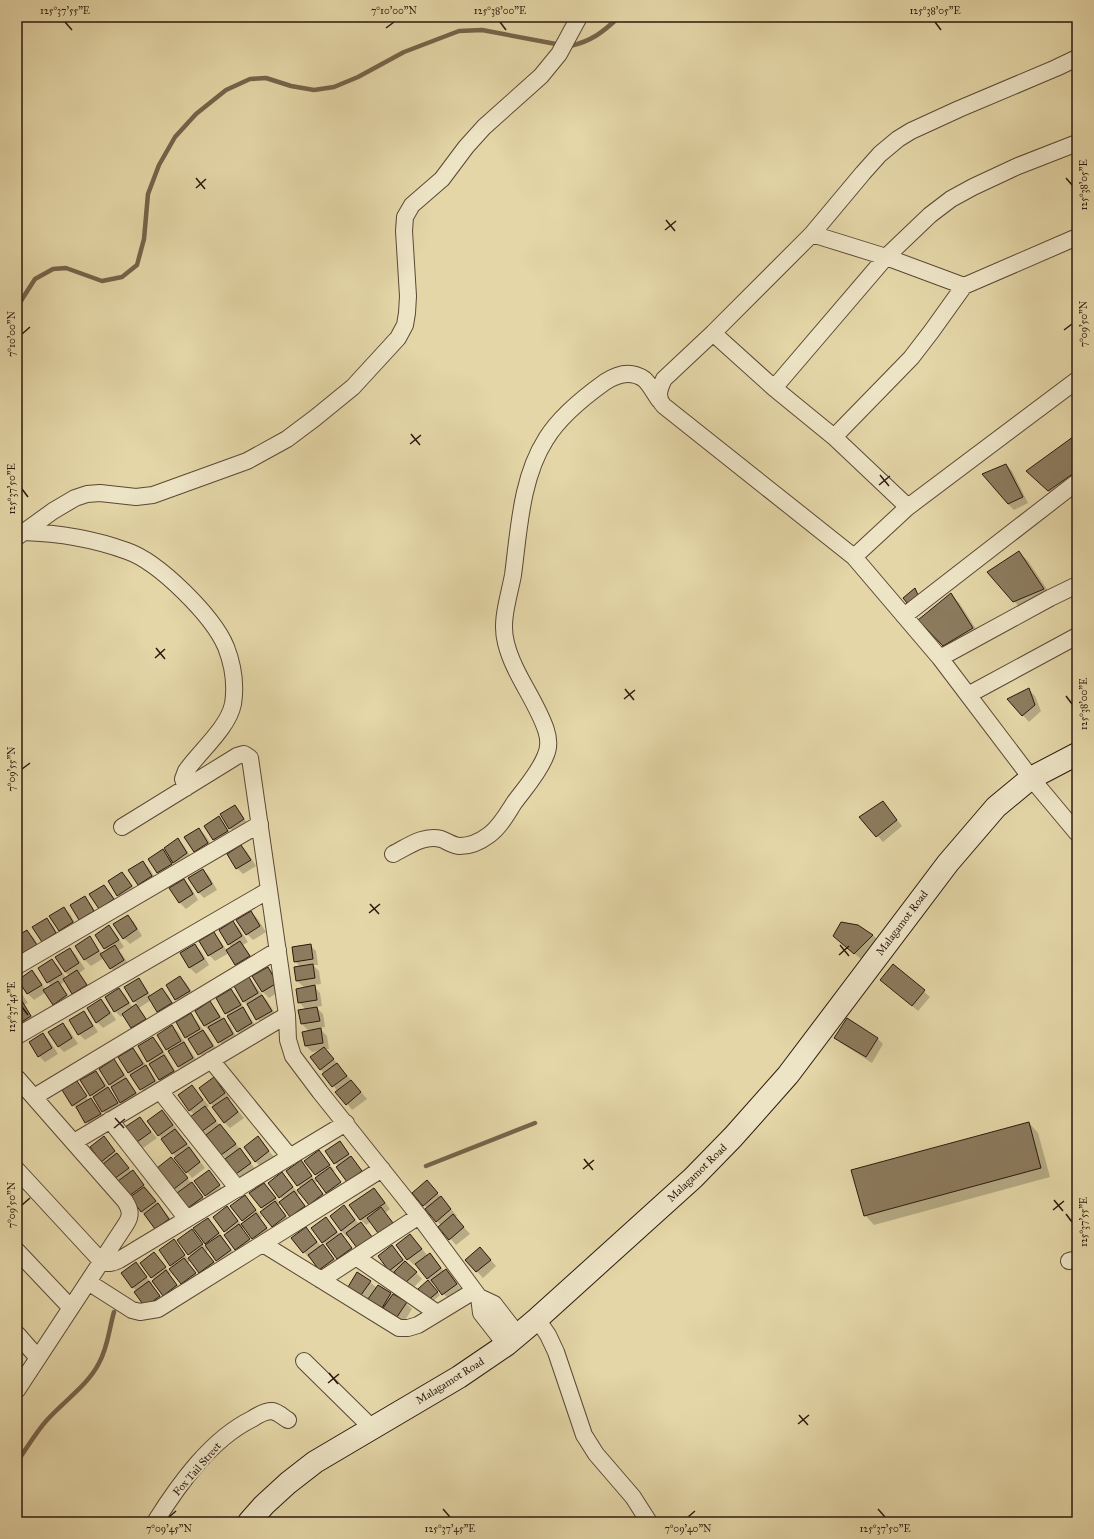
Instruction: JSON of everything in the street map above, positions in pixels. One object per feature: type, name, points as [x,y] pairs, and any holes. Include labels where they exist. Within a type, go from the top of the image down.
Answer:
[{"type":"street","points":[[20,535],[64,503],[87,494],[100,493],[136,497],[153,495],[247,461],[287,439],[316,418],[353,387],[398,338],[405,325],[408,296],[404,231],[405,217],[412,205],[442,179],[466,147],[484,127],[541,76],[559,54],[579,17]]},
{"type":"street","points":[[660,401],[660,387],[664,379],[713,333],[812,234],[880,154],[898,139],[911,130],[1077,58]]},
{"type":"street","points":[[774,388],[886,257],[930,215],[951,199],[973,187],[1018,166],[1077,143]]},
{"type":"street","points":[[812,234],[886,257],[964,286]]},
{"type":"street","points":[[834,437],[911,358],[964,286],[1077,237]]},
{"type":"street","points":[[713,333],[774,388],[834,437],[908,507]]},
{"type":"street","points":[[393,854],[420,841],[432,838],[440,839],[460,846],[479,841],[489,835],[498,826],[538,770],[546,756],[548,743],[546,730],[514,666],[506,642],[504,625],[513,574],[518,526],[535,460],[546,438],[565,416],[587,395],[608,380],[620,374],[631,374],[644,379],[660,401],[854,557],[940,658],[1031,778],[1077,833]]},
{"type":"street","points":[[854,557],[908,507],[1077,380]]},
{"type":"street","points":[[904,616],[1077,482]]},
{"type":"street","points":[[20,535],[46,533],[128,551],[148,562],[196,604],[218,634],[225,646],[231,663],[234,682],[233,705],[226,721],[186,771],[184,779],[186,788]]},
{"type":"street","points":[[940,658],[1050,598],[1077,585]]},
{"type":"street","points":[[968,695],[1077,636]]},
{"type":"street","points":[[122,827],[237,756],[244,754],[250,758],[287,1015],[288,1040],[293,1056],[419,1216],[477,1294],[494,1304],[512,1340]]},
{"type":"street","name":"Malagamot Road","points":[[249,1522],[283,1487],[315,1462],[459,1377],[512,1340],[693,1178],[733,1137],[788,1075],[948,863],[996,807],[1031,778],[1077,754]]},
{"type":"street","points":[[17,966],[260,824]]},
{"type":"street","points":[[17,1036],[269,890]]},
{"type":"street","points":[[34,1097],[278,950]]},
{"type":"street","points":[[74,1142],[287,1015]]},
{"type":"street","points":[[212,1060],[290,1157]]},
{"type":"street","points":[[17,1078],[125,1201],[130,1213],[130,1218],[102,1262],[17,1390]]},
{"type":"street","points":[[160,1091],[238,1189]]},
{"type":"street","points":[[110,1120],[187,1219]]},
{"type":"street","points":[[17,1170],[102,1262],[107,1264],[120,1260],[346,1123]]},
{"type":"street","points":[[88,1282],[132,1310],[148,1312],[158,1309],[382,1169]]},
{"type":"street","points":[[321,1280],[419,1216]]},
{"type":"street","points":[[263,1244],[399,1328],[408,1328],[418,1325],[437,1313],[477,1294]]},
{"type":"street","points":[[17,1251],[71,1308]]},
{"type":"street","points":[[356,1257],[437,1313]]},
{"type":"street","points":[[537,1319],[548,1335],[556,1352],[584,1435],[596,1454],[633,1497],[649,1522]]},
{"type":"street","points":[[17,1334],[38,1358]]},
{"type":"street","points":[[304,1361],[372,1428]]},
{"type":"street","name":"Fox Tail Street","points":[[155,1522],[187,1477],[202,1459],[223,1439],[246,1422],[263,1413],[273,1411],[288,1420]]},
{"type":"building","points":[[1077,434],[1077,471],[1048,491],[1026,471]]},
{"type":"building","points":[[1006,464],[1023,497],[1008,504],[982,474]]},
{"type":"building","points":[[1019,551],[1044,589],[1013,602],[987,572]]},
{"type":"building","points":[[915,588],[921,602],[911,608],[903,598]]},
{"type":"building","points":[[951,593],[973,628],[943,646],[918,620]]},
{"type":"building","points":[[1029,688],[1035,705],[1022,716],[1007,699]]},
{"type":"building","points":[[883,801],[897,820],[876,837],[859,817]]},
{"type":"building","points":[[235,805],[244,819],[229,829],[220,814]]},
{"type":"building","points":[[219,816],[228,831],[213,840],[204,826]]},
{"type":"building","points":[[199,828],[208,843],[194,852],[184,837]]},
{"type":"building","points":[[178,838],[187,853],[173,863],[164,848]]},
{"type":"building","points":[[241,845],[251,860],[236,869],[227,854]]},
{"type":"building","points":[[163,849],[172,864],[157,873],[148,859]]},
{"type":"building","points":[[143,861],[152,876],[138,885],[128,870]]},
{"type":"building","points":[[203,869],[212,884],[198,893],[188,878]]},
{"type":"building","points":[[122,872],[132,886],[117,896],[108,881]]},
{"type":"building","points":[[184,879],[193,894],[179,903],[169,888]]},
{"type":"building","points":[[104,885],[114,899],[99,909],[89,894]]},
{"type":"building","points":[[85,896],[94,911],[79,920],[70,905]]},
{"type":"building","points":[[64,907],[73,922],[59,931],[49,916]]},
{"type":"building","points":[[251,911],[260,926],[246,935],[236,920]]},
{"type":"building","points":[[128,915],[137,929],[123,939],[113,924]]},
{"type":"building","points":[[47,918],[56,933],[42,942],[32,927]]},
{"type":"building","points":[[233,921],[242,936],[228,945],[219,930]]},
{"type":"building","points":[[841,922],[858,925],[873,935],[854,954],[833,936]]},
{"type":"building","points":[[109,925],[119,940],[104,949],[95,935]]},
{"type":"building","points":[[27,930],[37,945],[22,954],[17,946],[17,936]]},
{"type":"building","points":[[214,932],[223,947],[208,956],[199,941]]},
{"type":"building","points":[[90,936],[99,951],[84,960],[75,946]]},
{"type":"building","points":[[240,941],[250,956],[235,965],[226,950]]},
{"type":"building","points":[[195,944],[204,959],[189,968],[180,953]]},
{"type":"building","points":[[311,944],[313,959],[294,962],[292,947]]},
{"type":"building","points":[[115,945],[124,960],[110,969],[100,954]]},
{"type":"building","points":[[70,948],[79,963],[65,972],[55,957]]},
{"type":"building","points":[[52,959],[62,974],[47,983],[38,968]]},
{"type":"building","points":[[313,964],[315,978],[296,981],[294,967]]},
{"type":"building","points":[[893,964],[925,990],[912,1006],[880,980]]},
{"type":"building","points":[[268,967],[277,983],[262,992],[252,976]]},
{"type":"building","points":[[32,970],[42,985],[27,994],[18,980]]},
{"type":"building","points":[[77,970],[87,985],[72,994],[63,979]]},
{"type":"building","points":[[180,976],[190,991],[175,1000],[166,985]]},
{"type":"building","points":[[249,977],[258,993],[243,1002],[234,986]]},
{"type":"building","points":[[139,978],[148,993],[133,1002],[124,987]]},
{"type":"building","points":[[58,981],[67,995],[53,1005],[43,990]]},
{"type":"building","points":[[315,985],[317,1000],[298,1003],[296,989]]},
{"type":"building","points":[[17,988],[22,997],[17,1000]]},
{"type":"building","points":[[119,988],[129,1003],[114,1012],[105,997]]},
{"type":"building","points":[[162,988],[172,1003],[157,1012],[148,997]]},
{"type":"building","points":[[231,989],[241,1005],[225,1014],[216,998]]},
{"type":"building","points":[[262,995],[272,1011],[256,1020],[247,1004]]},
{"type":"building","points":[[101,999],[110,1013],[96,1023],[87,1008]]},
{"type":"building","points":[[22,1001],[31,1016],[17,1025],[17,1004]]},
{"type":"building","points":[[210,1001],[220,1017],[204,1026],[195,1011]]},
{"type":"building","points":[[136,1004],[146,1019],[131,1028],[122,1014]]},
{"type":"building","points":[[243,1007],[252,1023],[237,1032],[227,1016]]},
{"type":"building","points":[[317,1007],[320,1021],[301,1024],[298,1010]]},
{"type":"building","points":[[84,1011],[93,1026],[78,1035],[69,1020]]},
{"type":"building","points":[[191,1013],[200,1029],[185,1038],[176,1022]]},
{"type":"building","points":[[224,1018],[233,1034],[218,1043],[208,1027]]},
{"type":"building","points":[[847,1018],[878,1038],[866,1057],[834,1038]]},
{"type":"building","points":[[63,1023],[72,1038],[58,1047],[48,1032]]},
{"type":"building","points":[[172,1025],[181,1041],[166,1050],[157,1035]]},
{"type":"building","points":[[321,1028],[323,1043],[305,1046],[302,1032]]},
{"type":"building","points":[[203,1030],[213,1046],[198,1055],[188,1039]]},
{"type":"building","points":[[43,1033],[52,1048],[38,1057],[29,1042]]},
{"type":"building","points":[[153,1037],[163,1052],[147,1062],[138,1046]]},
{"type":"building","points":[[184,1042],[193,1058],[178,1067],[168,1051]]},
{"type":"building","points":[[324,1047],[334,1059],[320,1070],[310,1057]]},
{"type":"building","points":[[133,1048],[143,1064],[128,1073],[118,1057]]},
{"type":"building","points":[[164,1055],[174,1071],[159,1080],[149,1064]]},
{"type":"building","points":[[114,1059],[124,1075],[109,1085],[99,1069]]},
{"type":"building","points":[[337,1063],[347,1076],[332,1087],[322,1074]]},
{"type":"building","points":[[146,1065],[155,1081],[140,1090],[130,1075]]},
{"type":"building","points":[[96,1071],[105,1086],[90,1096],[80,1080]]},
{"type":"building","points":[[214,1077],[225,1093],[210,1104],[199,1088]]},
{"type":"building","points":[[126,1078],[136,1093],[120,1103],[111,1087]]},
{"type":"building","points":[[351,1080],[361,1092],[346,1105],[335,1092]]},
{"type":"building","points":[[77,1081],[87,1096],[72,1106],[62,1090]]},
{"type":"building","points":[[192,1085],[203,1100],[189,1111],[178,1095]]},
{"type":"building","points":[[108,1087],[118,1103],[102,1112],[93,1097]]},
{"type":"building","points":[[227,1097],[238,1112],[224,1123],[212,1107]]},
{"type":"building","points":[[91,1098],[101,1114],[85,1123],[76,1107]]},
{"type":"building","points":[[205,1106],[216,1121],[201,1132],[190,1117]]},
{"type":"building","points":[[162,1110],[173,1125],[158,1136],[147,1121]]},
{"type":"building","points":[[140,1117],[151,1132],[137,1142],[125,1127]]},
{"type":"building","points":[[1029,1122],[1041,1168],[864,1216],[851,1170]]},
{"type":"building","points":[[220,1124],[236,1144],[221,1155],[206,1135]]},
{"type":"building","points":[[175,1129],[187,1144],[172,1154],[161,1139]]},
{"type":"building","points":[[104,1136],[115,1151],[101,1162],[90,1147]]},
{"type":"building","points":[[258,1136],[269,1151],[255,1162],[244,1147]]},
{"type":"building","points":[[340,1141],[349,1154],[334,1164],[325,1151]]},
{"type":"building","points":[[189,1147],[200,1162],[186,1173],[174,1158]]},
{"type":"building","points":[[240,1148],[251,1163],[236,1174],[225,1159]]},
{"type":"building","points":[[319,1150],[330,1165],[315,1175],[304,1161]]},
{"type":"building","points":[[117,1153],[129,1168],[114,1179],[103,1164]]},
{"type":"building","points":[[351,1156],[362,1171],[347,1182],[336,1167]]},
{"type":"building","points":[[171,1157],[188,1178],[174,1189],[157,1168]]},
{"type":"building","points":[[301,1160],[312,1176],[297,1186],[286,1171]]},
{"type":"building","points":[[330,1167],[341,1182],[326,1193],[315,1178]]},
{"type":"building","points":[[133,1170],[144,1185],[129,1196],[118,1181]]},
{"type":"building","points":[[209,1170],[220,1185],[205,1196],[194,1181]]},
{"type":"building","points":[[282,1172],[293,1187],[279,1198],[268,1183]]},
{"type":"building","points":[[312,1179],[323,1194],[309,1205],[297,1190]]},
{"type":"building","points":[[427,1180],[438,1193],[423,1206],[412,1193]]},
{"type":"building","points":[[192,1182],[203,1197],[188,1208],[177,1193]]},
{"type":"building","points":[[264,1183],[276,1198],[261,1208],[249,1193]]},
{"type":"building","points":[[144,1187],[156,1201],[141,1212],[130,1197]]},
{"type":"building","points":[[374,1188],[385,1203],[360,1220],[349,1205]]},
{"type":"building","points":[[294,1191],[305,1206],[290,1217],[279,1202]]},
{"type":"building","points":[[245,1195],[256,1210],[242,1221],[230,1206]]},
{"type":"building","points":[[441,1196],[451,1209],[436,1222],[425,1209]]},
{"type":"building","points":[[275,1201],[286,1216],[272,1227],[260,1212]]},
{"type":"building","points":[[158,1203],[169,1219],[155,1229],[144,1214]]},
{"type":"building","points":[[344,1205],[355,1220],[341,1231],[330,1216]]},
{"type":"building","points":[[227,1206],[238,1221],[224,1232],[213,1217]]},
{"type":"building","points":[[381,1207],[393,1223],[378,1233],[367,1218]]},
{"type":"building","points":[[256,1213],[267,1228],[252,1239],[241,1224]]},
{"type":"building","points":[[453,1214],[464,1227],[449,1240],[438,1227]]},
{"type":"building","points":[[326,1217],[337,1232],[322,1243],[311,1228]]},
{"type":"building","points":[[208,1218],[219,1233],[205,1244],[193,1228]]},
{"type":"building","points":[[361,1222],[372,1237],[357,1248],[346,1233]]},
{"type":"building","points":[[239,1224],[250,1239],[235,1250],[224,1235]]},
{"type":"building","points":[[306,1227],[317,1242],[303,1253],[291,1238]]},
{"type":"building","points":[[192,1229],[203,1244],[188,1255],[177,1240]]},
{"type":"building","points":[[341,1233],[352,1248],[337,1259],[326,1244]]},
{"type":"building","points":[[410,1234],[422,1249],[407,1260],[396,1245]]},
{"type":"building","points":[[220,1235],[231,1250],[216,1261],[205,1245]]},
{"type":"building","points":[[174,1239],[185,1255],[170,1266],[159,1250]]},
{"type":"building","points":[[323,1244],[334,1259],[319,1270],[308,1255]]},
{"type":"building","points":[[392,1245],[403,1260],[389,1271],[378,1256]]},
{"type":"building","points":[[202,1247],[214,1262],[199,1273],[188,1258]]},
{"type":"building","points":[[480,1247],[491,1260],[476,1272],[465,1260]]},
{"type":"building","points":[[154,1252],[166,1267],[151,1278],[140,1263]]},
{"type":"building","points":[[430,1253],[441,1268],[427,1279],[415,1264]]},
{"type":"building","points":[[184,1258],[196,1273],[181,1284],[169,1269]]},
{"type":"building","points":[[405,1261],[417,1272],[405,1283],[394,1272]]},
{"type":"building","points":[[136,1262],[147,1277],[132,1288],[121,1273]]},
{"type":"building","points":[[446,1269],[457,1284],[442,1295],[431,1280]]},
{"type":"building","points":[[166,1270],[177,1285],[163,1296],[152,1281]]},
{"type":"building","points":[[357,1272],[371,1281],[361,1295],[348,1287]]},
{"type":"building","points":[[428,1280],[438,1292],[427,1301],[418,1289]]},
{"type":"building","points":[[149,1281],[160,1296],[145,1307],[134,1292]]},
{"type":"building","points":[[378,1285],[391,1293],[382,1308],[368,1299]]},
{"type":"building","points":[[393,1294],[407,1302],[397,1317],[383,1308]]},
{"type":"waterway","points":[[570,46],[591,39],[619,17]]},
{"type":"waterway","points":[[17,307],[35,279],[53,269],[66,268],[102,281],[122,277],[137,265],[144,239],[148,194],[159,165],[175,137],[196,114],[226,90],[250,79],[266,78],[291,86],[314,90],[334,87],[358,77],[404,52],[459,31],[482,30],[556,44]]},
{"type":"waterway","points":[[426,1166],[535,1123]]},
{"type":"waterway","points":[[17,1462],[43,1425],[89,1379],[102,1357],[114,1312]]}]
